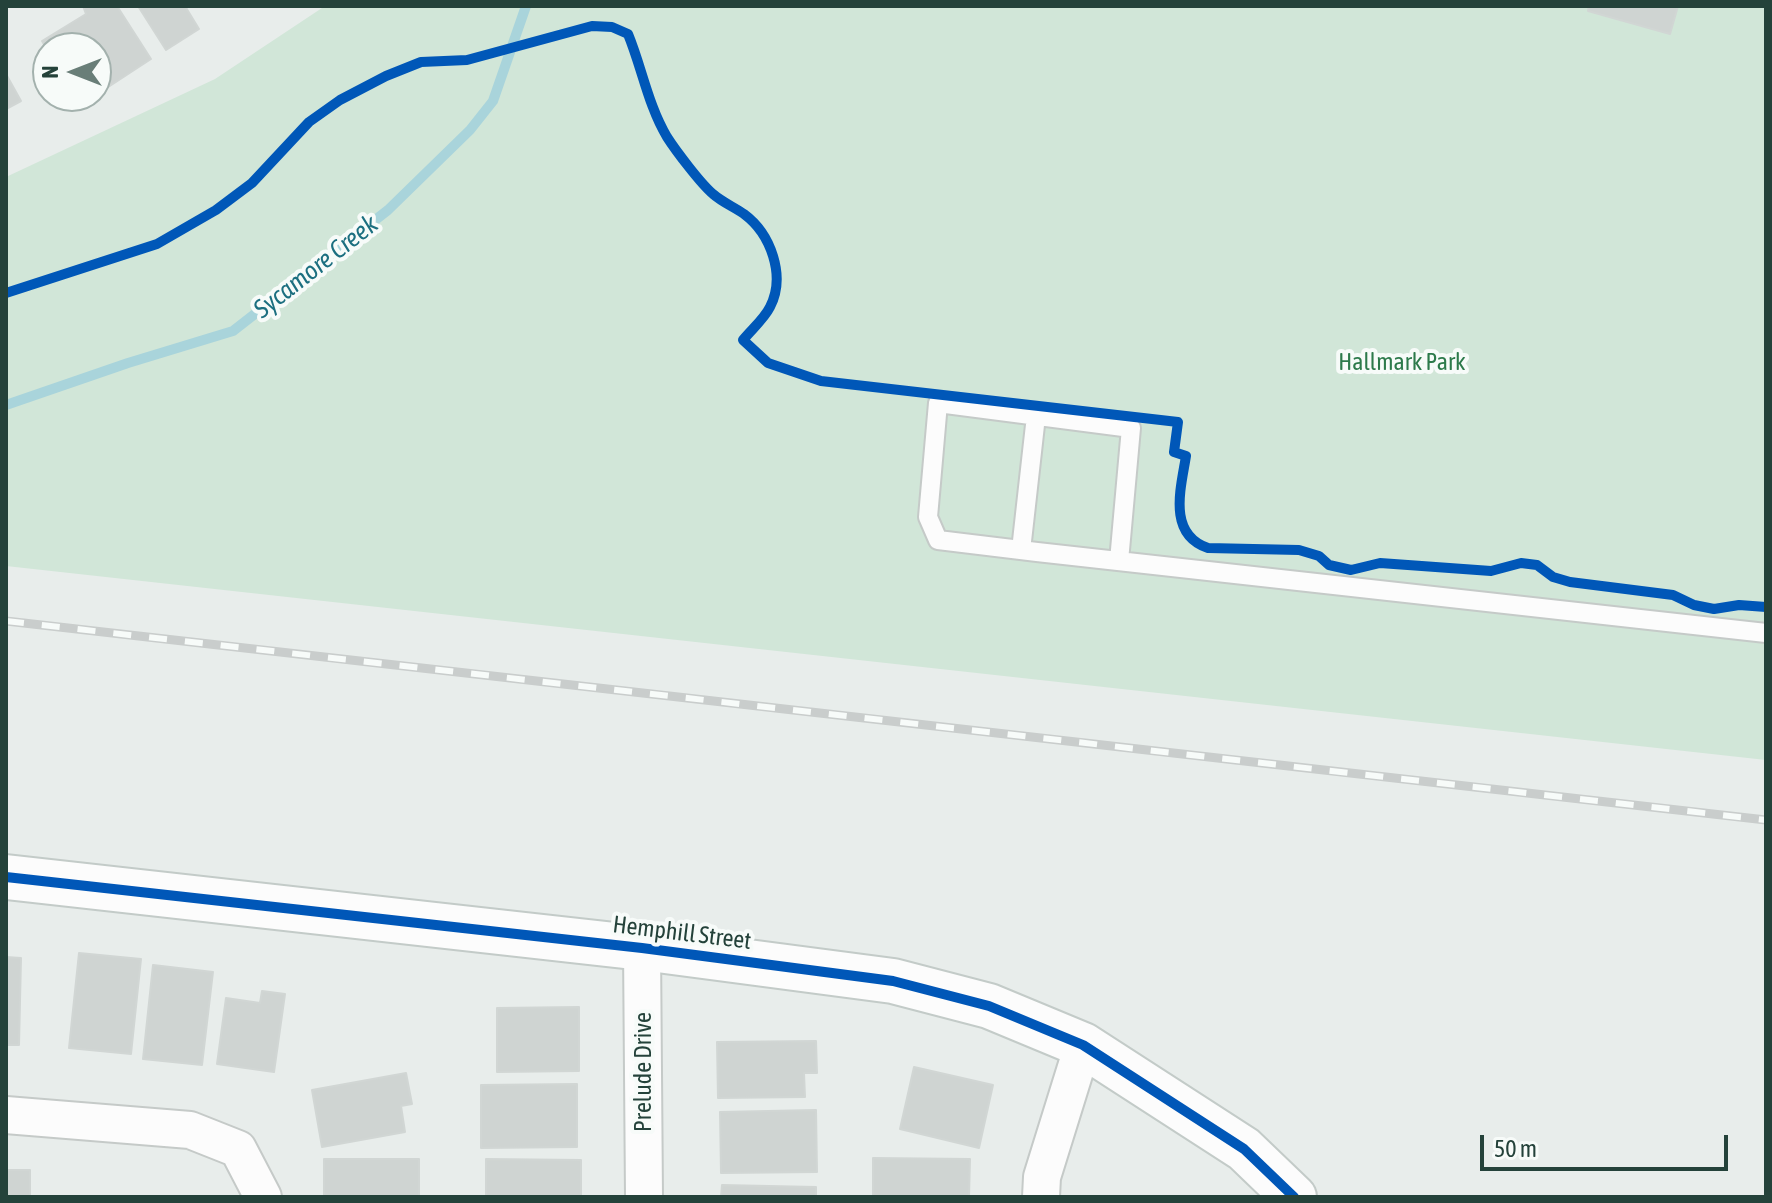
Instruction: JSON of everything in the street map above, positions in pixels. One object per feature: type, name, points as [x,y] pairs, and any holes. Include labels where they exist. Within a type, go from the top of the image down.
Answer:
[{"type":"street","name":"Hemphill Street","points":[[6,877],[642,948],[893,981],[989,1006],[1083,1045],[1244,1149],[1294,1197]]},
{"type":"street","name":"Prelude Drive","points":[[642,948],[644,1197]]},
{"type":"street","points":[[1041,1197],[1042,1177],[1083,1045]]},
{"type":"street","points":[[6,1115],[190,1130],[238,1149],[263,1197]]},
{"type":"lane","points":[[1119,561],[1131,428],[938,403],[928,517],[938,540],[1021,550],[1119,561],[1766,633]]},
{"type":"lane","points":[[1021,550],[1036,416]]},
{"type":"green space","name":"Hallmark Park","points":[[325,6],[1766,6],[1766,760],[6,566],[6,177],[215,79]]},
{"type":"building","points":[[83,6],[117,6],[151,59],[112,85],[112,32],[57,32],[86,14]]},
{"type":"building","points":[[138,6],[185,6],[199,29],[166,50]]},
{"type":"building","points":[[1589,6],[1678,6],[1670,34],[1588,11]]},
{"type":"building","points":[[6,74],[21,101],[6,109]]},
{"type":"building","points":[[79,953],[141,959],[131,1054],[69,1048]]},
{"type":"building","points":[[6,957],[21,958],[19,1045],[6,1045]]},
{"type":"building","points":[[153,965],[213,972],[202,1065],[143,1059]]},
{"type":"building","points":[[262,991],[285,994],[274,1072],[217,1064],[226,998],[260,1003]]},
{"type":"building","points":[[579,1007],[579,1071],[497,1072],[497,1008]]},
{"type":"building","points":[[816,1041],[817,1073],[804,1073],[805,1097],[718,1098],[717,1042]]},
{"type":"building","points":[[914,1067],[993,1085],[979,1148],[900,1129]]},
{"type":"building","points":[[406,1073],[412,1104],[401,1106],[405,1132],[322,1147],[312,1090]]},
{"type":"building","points":[[577,1084],[577,1147],[481,1148],[481,1085]]},
{"type":"building","points":[[816,1110],[817,1172],[721,1173],[720,1112]]},
{"type":"building","points":[[873,1158],[970,1159],[969,1197],[873,1197]]},
{"type":"building","points":[[324,1159],[419,1159],[419,1197],[324,1197]]},
{"type":"building","points":[[486,1159],[581,1160],[581,1197],[486,1197]]},
{"type":"building","points":[[6,1170],[30,1170],[30,1197],[6,1197]]},
{"type":"building","points":[[722,1185],[816,1187],[816,1197],[721,1197]]},
{"type":"waterway","name":"Sycamore Creek","points":[[6,405],[233,331],[388,210],[470,130],[493,101],[526,6]]},
{"type":"railway","points":[[6,621],[1766,820]]},
{"type":"cycle path","points":[[6,293],[157,244],[216,210],[252,183],[309,122],[340,100],[386,76],[421,62],[467,60],[592,26],[612,27],[628,34],[655,112],[676,150],[708,189],[754,222],[768,244],[776,269],[775,295],[765,316],[743,340],[768,363],[821,381],[1178,422],[1174,452],[1186,456],[1180,495],[1182,521],[1195,541],[1208,548],[1299,550],[1319,556],[1329,565],[1351,570],[1380,563],[1491,571],[1521,563],[1537,565],[1553,577],[1570,582],[1673,595],[1694,605],[1714,609],[1739,605],[1766,607]]},
{"type":"cycle path","points":[[6,877],[642,948],[893,981],[989,1006],[1083,1045],[1244,1149],[1294,1197]]}]
